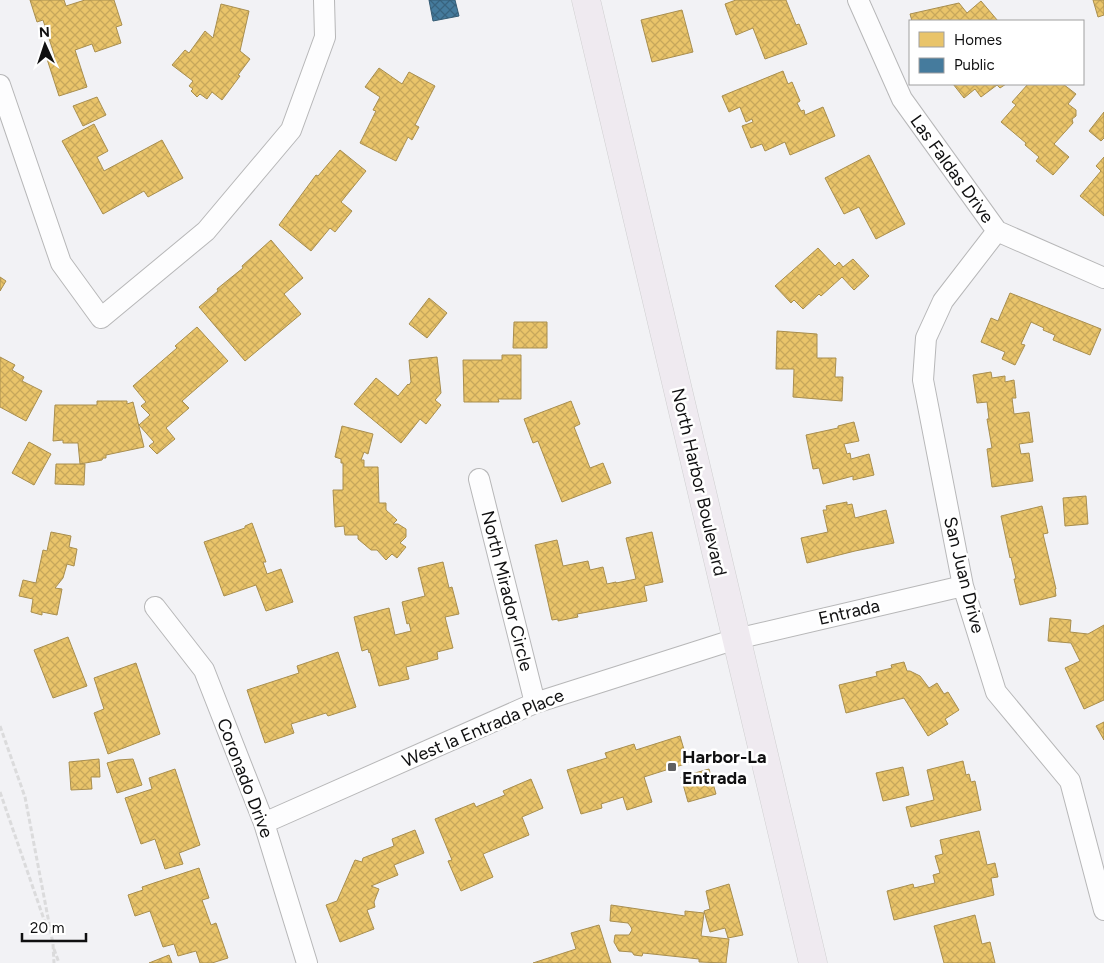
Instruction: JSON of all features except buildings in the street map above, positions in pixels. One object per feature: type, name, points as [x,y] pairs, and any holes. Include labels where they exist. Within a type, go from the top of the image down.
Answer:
[{"type":"main road","name":"North Harbor Boulevard","points":[[586,0],[813,963]]},
{"type":"street","points":[[0,85],[61,263],[101,318],[206,231],[291,130],[325,37],[324,0]]},
{"type":"street","name":"Las Faldas Drive","points":[[858,0],[902,99],[997,231],[1104,278]]},
{"type":"street","name":"San Juan Drive","points":[[997,231],[943,301],[926,338],[923,380],[963,586],[996,692],[1070,782],[1104,910]]},
{"type":"street","name":"North Mirador Circle","points":[[479,479],[535,703]]},
{"type":"street","name":"Entrada","points":[[736,639],[963,586]]},
{"type":"street","name":"Coronado Drive","points":[[155,607],[204,670],[264,823],[307,963]]},
{"type":"street","name":"West la Entrada Place","points":[[264,823],[535,703],[736,639]]},
{"type":"path","points":[[0,726],[25,797],[53,944],[54,963]]},
{"type":"path","points":[[0,792],[59,963]]},
{"type":"place","name":"Harbor-La Entrada","points":[[672,767]]}]
